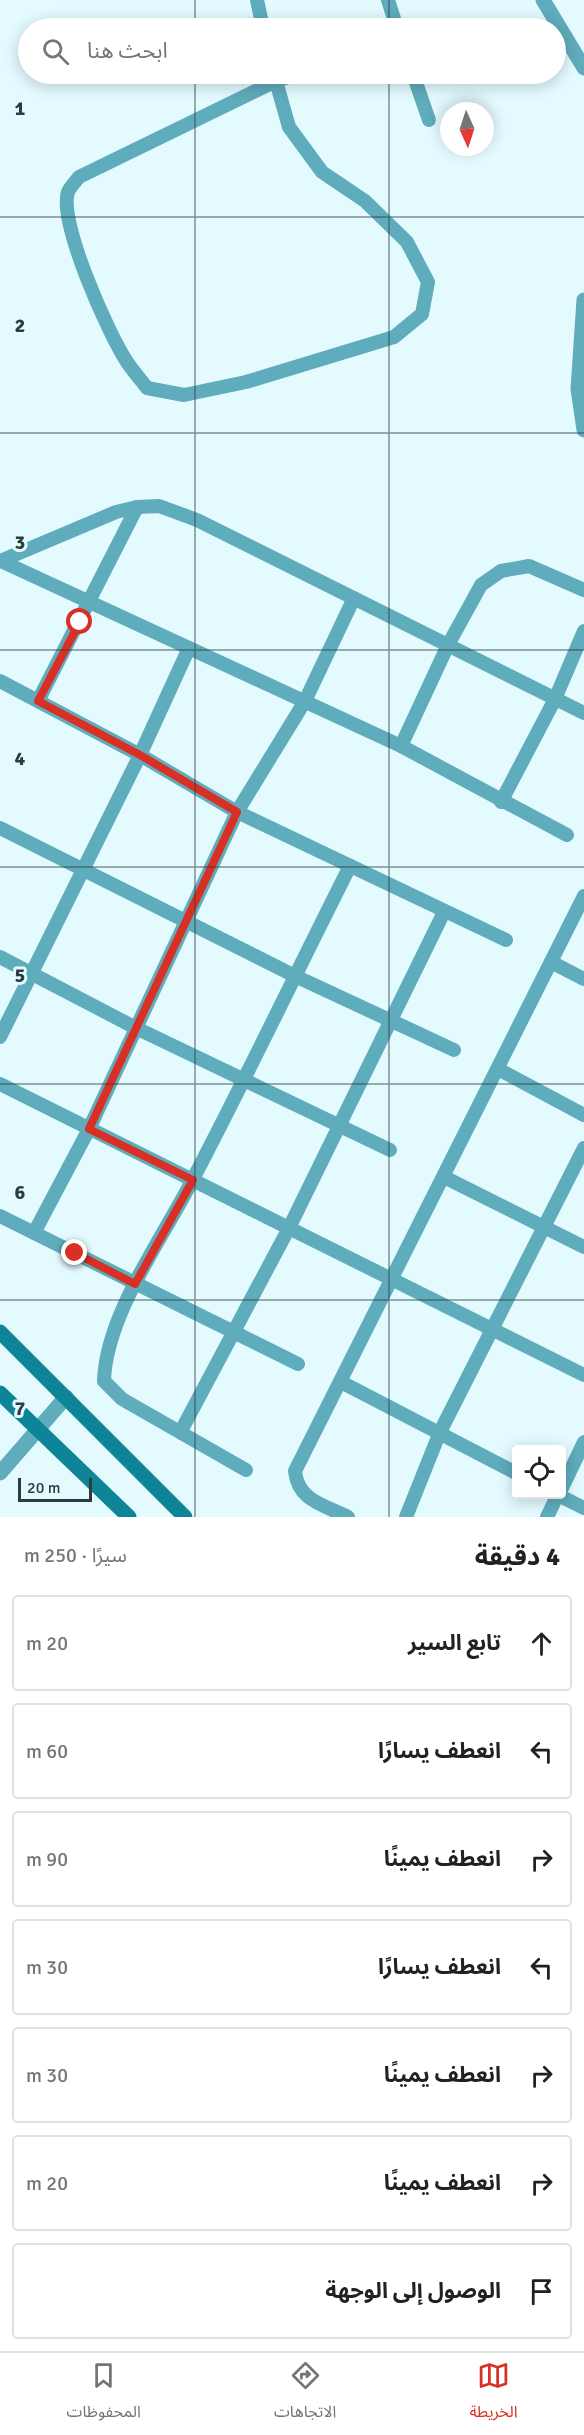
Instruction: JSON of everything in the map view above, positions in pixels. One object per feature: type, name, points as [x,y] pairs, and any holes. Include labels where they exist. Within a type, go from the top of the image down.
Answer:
[{"type":"main road","points":[[0,1332],[185,1517]]},
{"type":"main road","points":[[0,1393],[129,1517]]},
{"type":"street","points":[[543,0],[554,18]]},
{"type":"street","points":[[566,38],[584,68]]},
{"type":"street","points":[[584,300],[578,389],[584,430]]},
{"type":"street","points":[[0,1473],[66,1397]]},
{"type":"lane","points":[[256,0],[260,18]]},
{"type":"lane","points":[[388,0],[394,18]]},
{"type":"lane","points":[[261,84],[79,177],[68,192],[67,209],[71,231],[99,308],[127,362],[147,388],[184,395],[246,382],[394,337],[422,314],[428,282],[407,242],[365,201],[322,172],[289,127],[277,84]]},
{"type":"lane","points":[[416,84],[429,120]]},
{"type":"lane","points":[[0,561],[117,512],[137,507],[159,506],[197,520],[584,713]]},
{"type":"lane","points":[[38,701],[91,602],[137,507]]},
{"type":"lane","points":[[0,561],[401,746],[501,802],[567,835]]},
{"type":"lane","points":[[401,746],[448,645],[481,585],[501,571],[529,566],[584,590]]},
{"type":"lane","points":[[34,1233],[89,1129],[237,812],[304,701],[354,598]]},
{"type":"lane","points":[[501,802],[555,699],[584,631]]},
{"type":"lane","points":[[0,1036],[140,755],[189,648]]},
{"type":"lane","points":[[0,681],[140,755],[237,812],[506,940]]},
{"type":"lane","points":[[0,828],[295,976],[392,1019],[454,1050]]},
{"type":"lane","points":[[246,1470],[122,1399],[104,1381],[105,1356],[135,1284],[193,1180],[350,866]]},
{"type":"lane","points":[[348,1517],[303,1495],[297,1484],[295,1471],[584,896]]},
{"type":"lane","points":[[181,1431],[289,1228],[444,912]]},
{"type":"lane","points":[[0,957],[136,1028],[390,1150]]},
{"type":"lane","points":[[551,962],[584,979]]},
{"type":"lane","points":[[498,1069],[584,1115]]},
{"type":"lane","points":[[0,1084],[584,1375]]},
{"type":"lane","points":[[406,1517],[440,1432],[584,1148]]},
{"type":"lane","points":[[444,1177],[584,1247]]},
{"type":"lane","points":[[0,1216],[298,1364]]},
{"type":"lane","points":[[341,1382],[512,1471]]},
{"type":"lane","points":[[566,1477],[584,1442]]},
{"type":"lane","points":[[566,1498],[584,1508]]},
{"type":"lane","points":[[547,1517],[555,1499]]},
{"type":"route","points":[[75,1253],[135,1284],[193,1180],[89,1129],[237,812],[140,755],[38,701],[80,622]]}]
